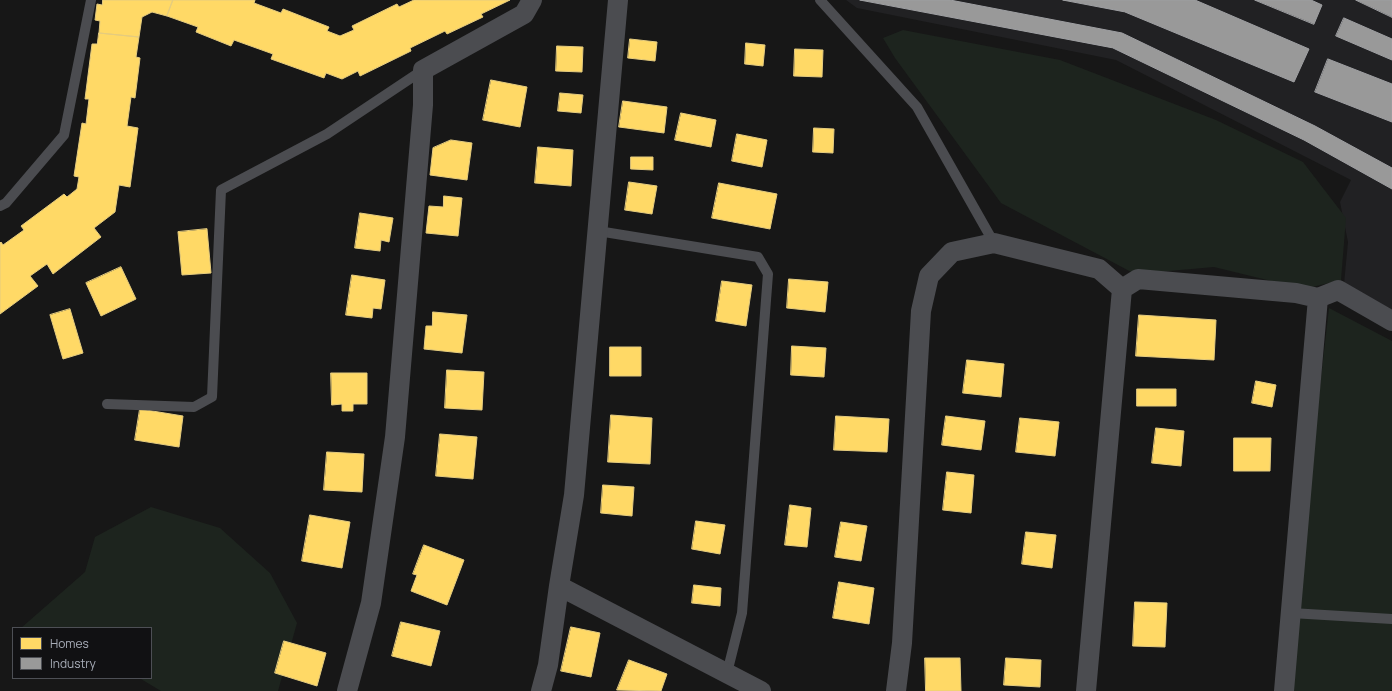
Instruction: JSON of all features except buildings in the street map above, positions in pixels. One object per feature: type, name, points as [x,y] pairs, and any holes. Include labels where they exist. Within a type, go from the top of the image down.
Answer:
[{"type":"street","points":[[347,691],[371,603],[395,437],[423,105],[424,70],[524,14],[532,0]]},
{"type":"street","points":[[541,691],[548,665],[574,495],[618,0]]},
{"type":"street","points":[[896,691],[902,643],[921,311],[929,276],[952,252],[994,242],[1099,269],[1122,289]]},
{"type":"street","points":[[1122,289],[1138,279],[1296,293],[1318,298],[1338,290],[1392,321]]},
{"type":"street","points":[[1086,691],[1122,289]]},
{"type":"street","points":[[1284,691],[1318,298]]},
{"type":"street","points":[[559,586],[761,691]]},
{"type":"lane","points":[[0,206],[6,203],[64,135],[91,0]]},
{"type":"lane","points":[[820,0],[917,107],[994,242]]},
{"type":"lane","points":[[107,404],[194,407],[212,397],[221,190],[327,134],[424,70]]},
{"type":"lane","points":[[598,231],[758,257],[768,274],[742,613],[727,673]]},
{"type":"lane","points":[[1291,613],[1392,619]]},
{"type":"shaded area","points":[[846,0],[1392,0],[1392,311],[1344,284],[1348,242],[1340,202],[1351,180],[1116,60],[857,8]]},
{"type":"shaded area","points":[[903,30],[1060,60],[1216,120],[1303,162],[1346,218],[1341,280],[1304,289],[1214,267],[1135,274],[1001,203],[895,58],[883,38]]},
{"type":"shaded area","points":[[1329,308],[1392,341],[1392,691],[1289,691],[1296,597]]},
{"type":"shaded area","points":[[151,507],[220,528],[270,573],[297,623],[278,691],[161,691],[141,679],[152,679],[152,627],[22,627],[85,572],[95,537]]}]
